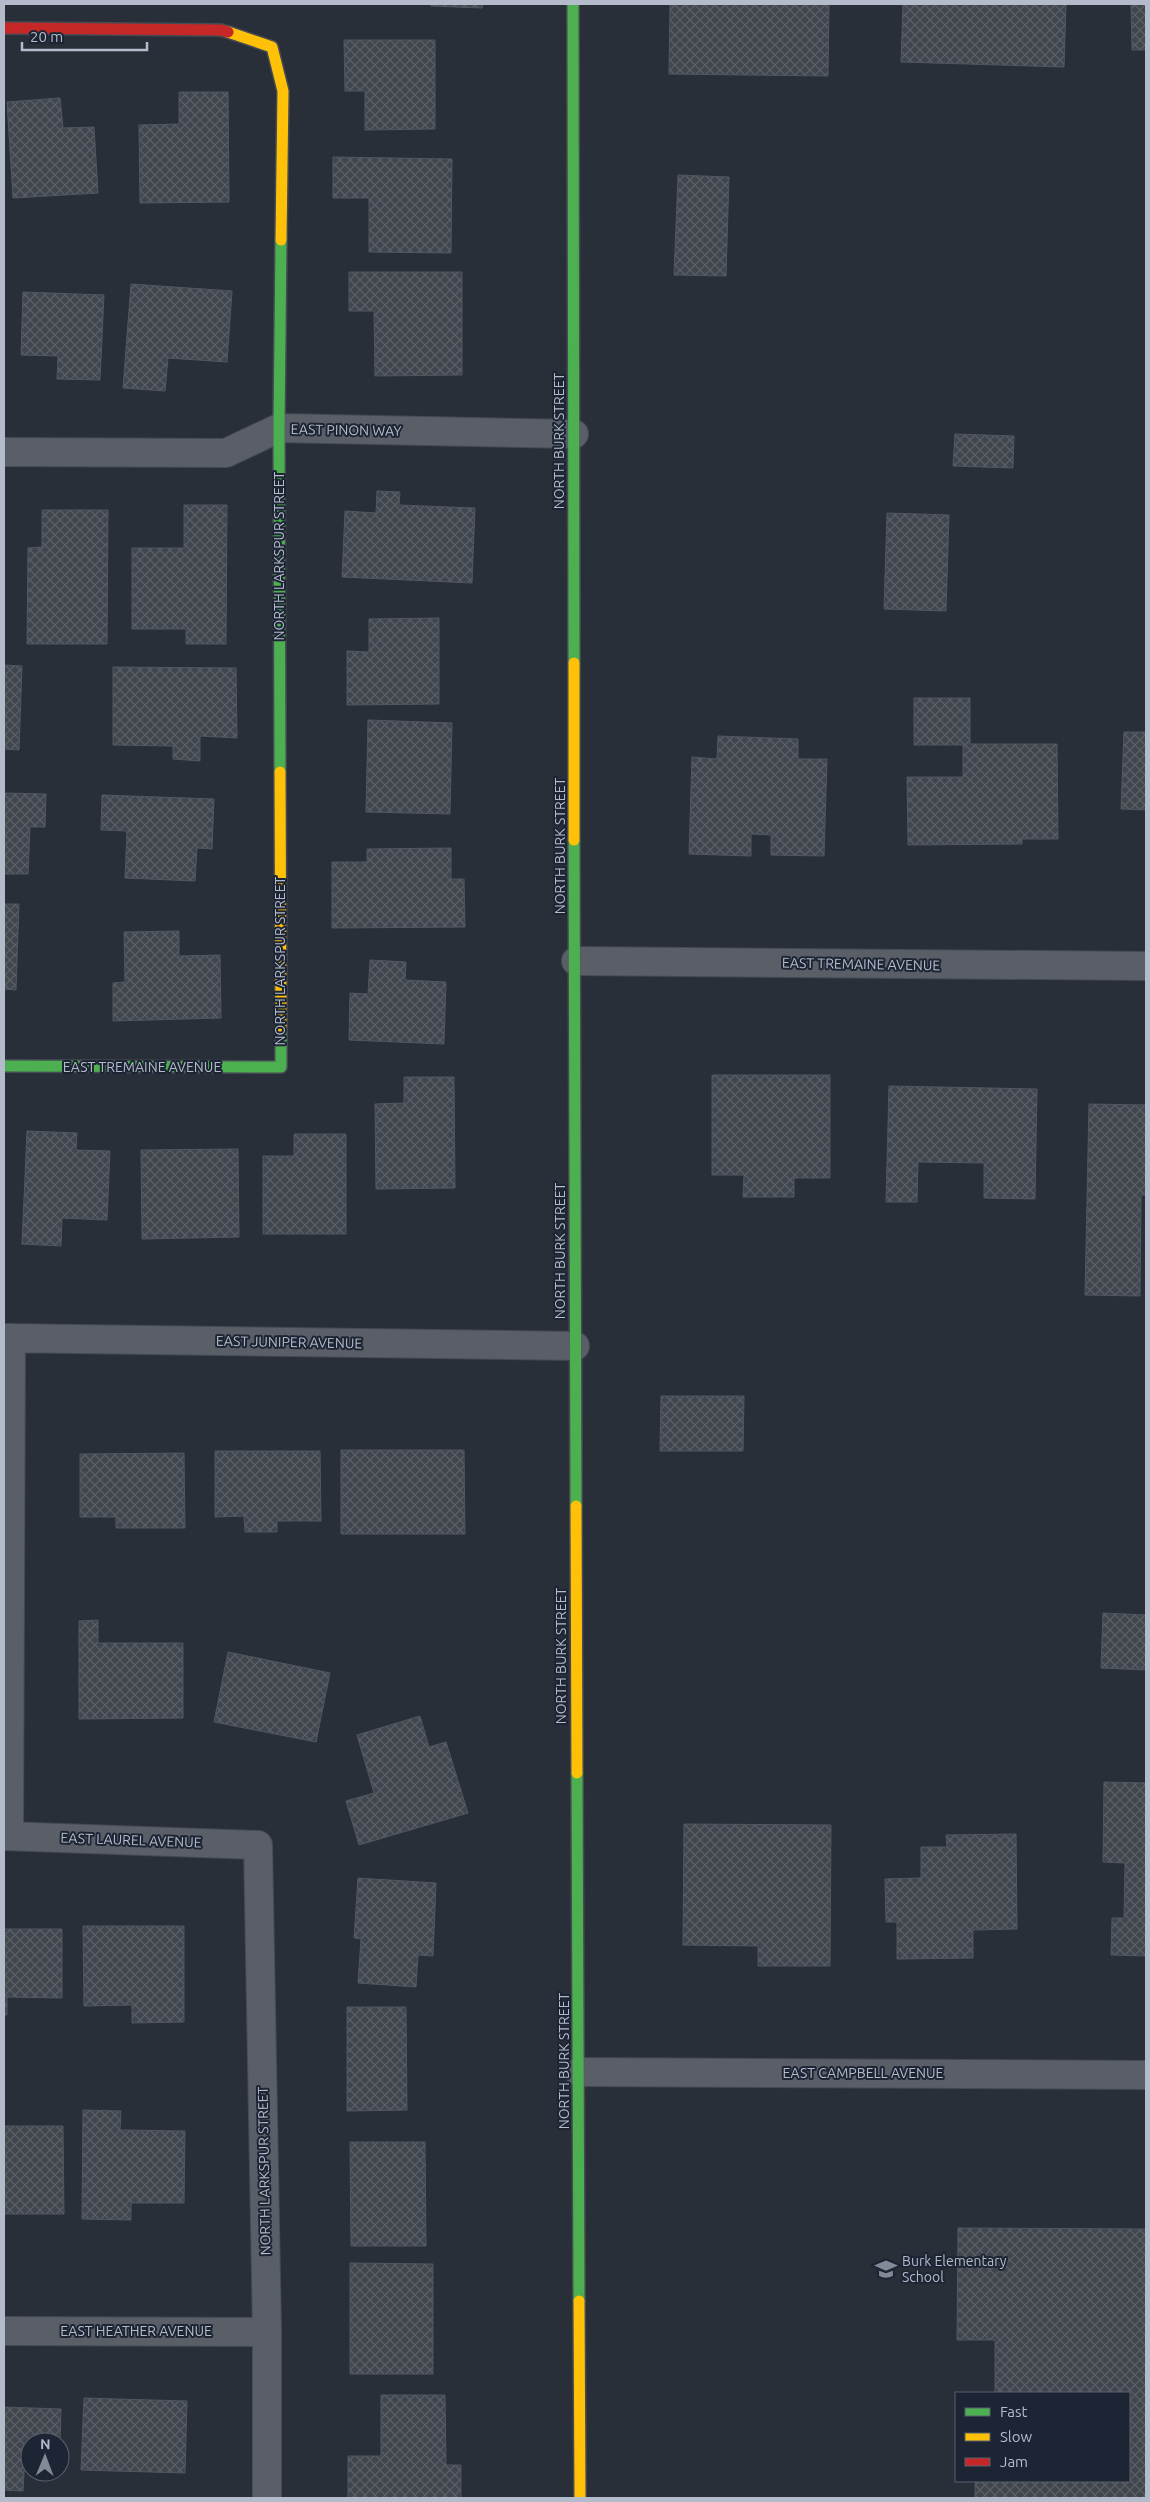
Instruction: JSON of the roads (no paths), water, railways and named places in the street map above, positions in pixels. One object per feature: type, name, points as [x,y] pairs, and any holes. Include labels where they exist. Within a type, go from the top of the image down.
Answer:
[{"type":"street","name":"NORTH BURK STREET","points":[[573,4],[576,961],[575,1346],[580,2498]]},
{"type":"street","name":"NORTH LARKSPUR STREET","points":[[4,28],[221,30],[272,46],[283,90],[278,428],[281,1067]]},
{"type":"street","name":"EAST PINON WAY","points":[[4,452],[226,453],[278,428],[574,434]]},
{"type":"street","name":"EAST TREMAINE AVENUE","points":[[576,961],[1146,966]]},
{"type":"street","name":"EAST TREMAINE AVENUE","points":[[4,1066],[281,1067]]},
{"type":"street","name":"EAST JUNIPER AVENUE","points":[[7,1338],[575,1346]]},
{"type":"street","points":[[6,1836],[7,1338]]},
{"type":"street","name":"EAST LAUREL AVENUE","points":[[6,1836],[258,1845]]},
{"type":"street","name":"NORTH LARKSPUR STREET","points":[[258,1845],[268,2332],[267,2498]]},
{"type":"street","name":"EAST CAMPBELL AVENUE","points":[[579,2072],[1146,2075]]},
{"type":"street","name":"EAST HEATHER AVENUE","points":[[4,2331],[268,2332]]},
{"type":"place","name":"Burk Elementary School","points":[[886,2269]]}]
